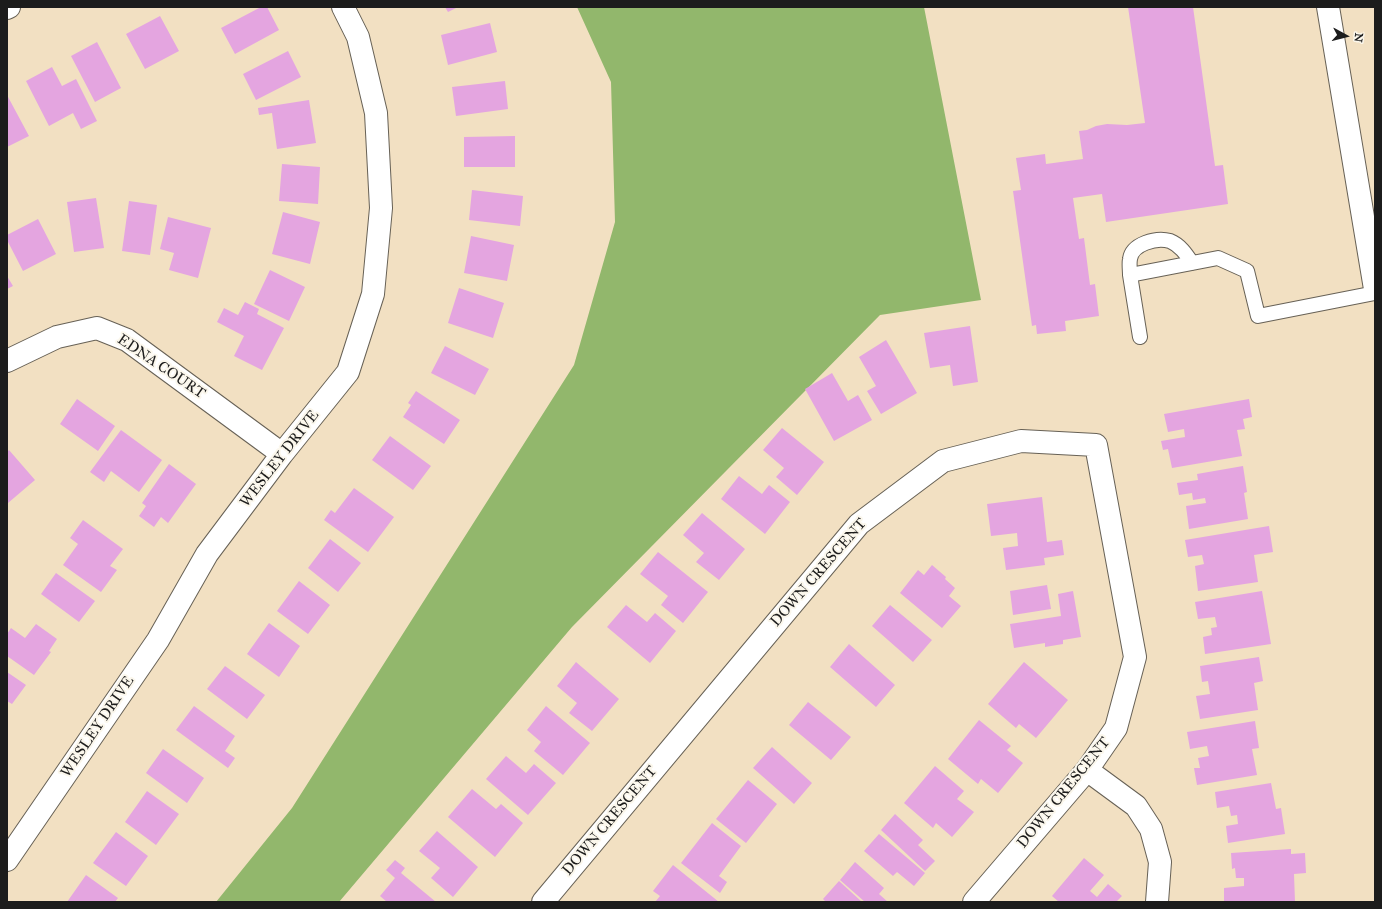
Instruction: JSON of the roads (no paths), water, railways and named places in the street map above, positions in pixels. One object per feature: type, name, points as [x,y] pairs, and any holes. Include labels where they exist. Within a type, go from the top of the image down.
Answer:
[{"type":"street","name":"WESLEY DRIVE","points":[[7,860],[158,640],[208,554],[282,454],[348,372],[373,294],[381,208],[376,113],[358,37],[343,7]]},
{"type":"street","points":[[1328,7],[1375,288]]},
{"type":"street","name":"EDNA COURT","points":[[7,361],[57,337],[97,328],[127,340],[282,454]]},
{"type":"street","name":"DOWN CRESCENT","points":[[543,902],[859,524],[943,461],[1021,441],[1096,445],[1135,657],[1116,728],[1087,770],[974,902]]},
{"type":"street","points":[[1087,770],[1136,806],[1150,829],[1160,862],[1157,902]]},
{"type":"lane","points":[[1140,338],[1130,275],[1130,258],[1137,248],[1148,242],[1160,240],[1170,242],[1182,249],[1192,263]]},
{"type":"lane","points":[[1130,275],[1218,258],[1247,271],[1258,316],[1375,293]]}]
